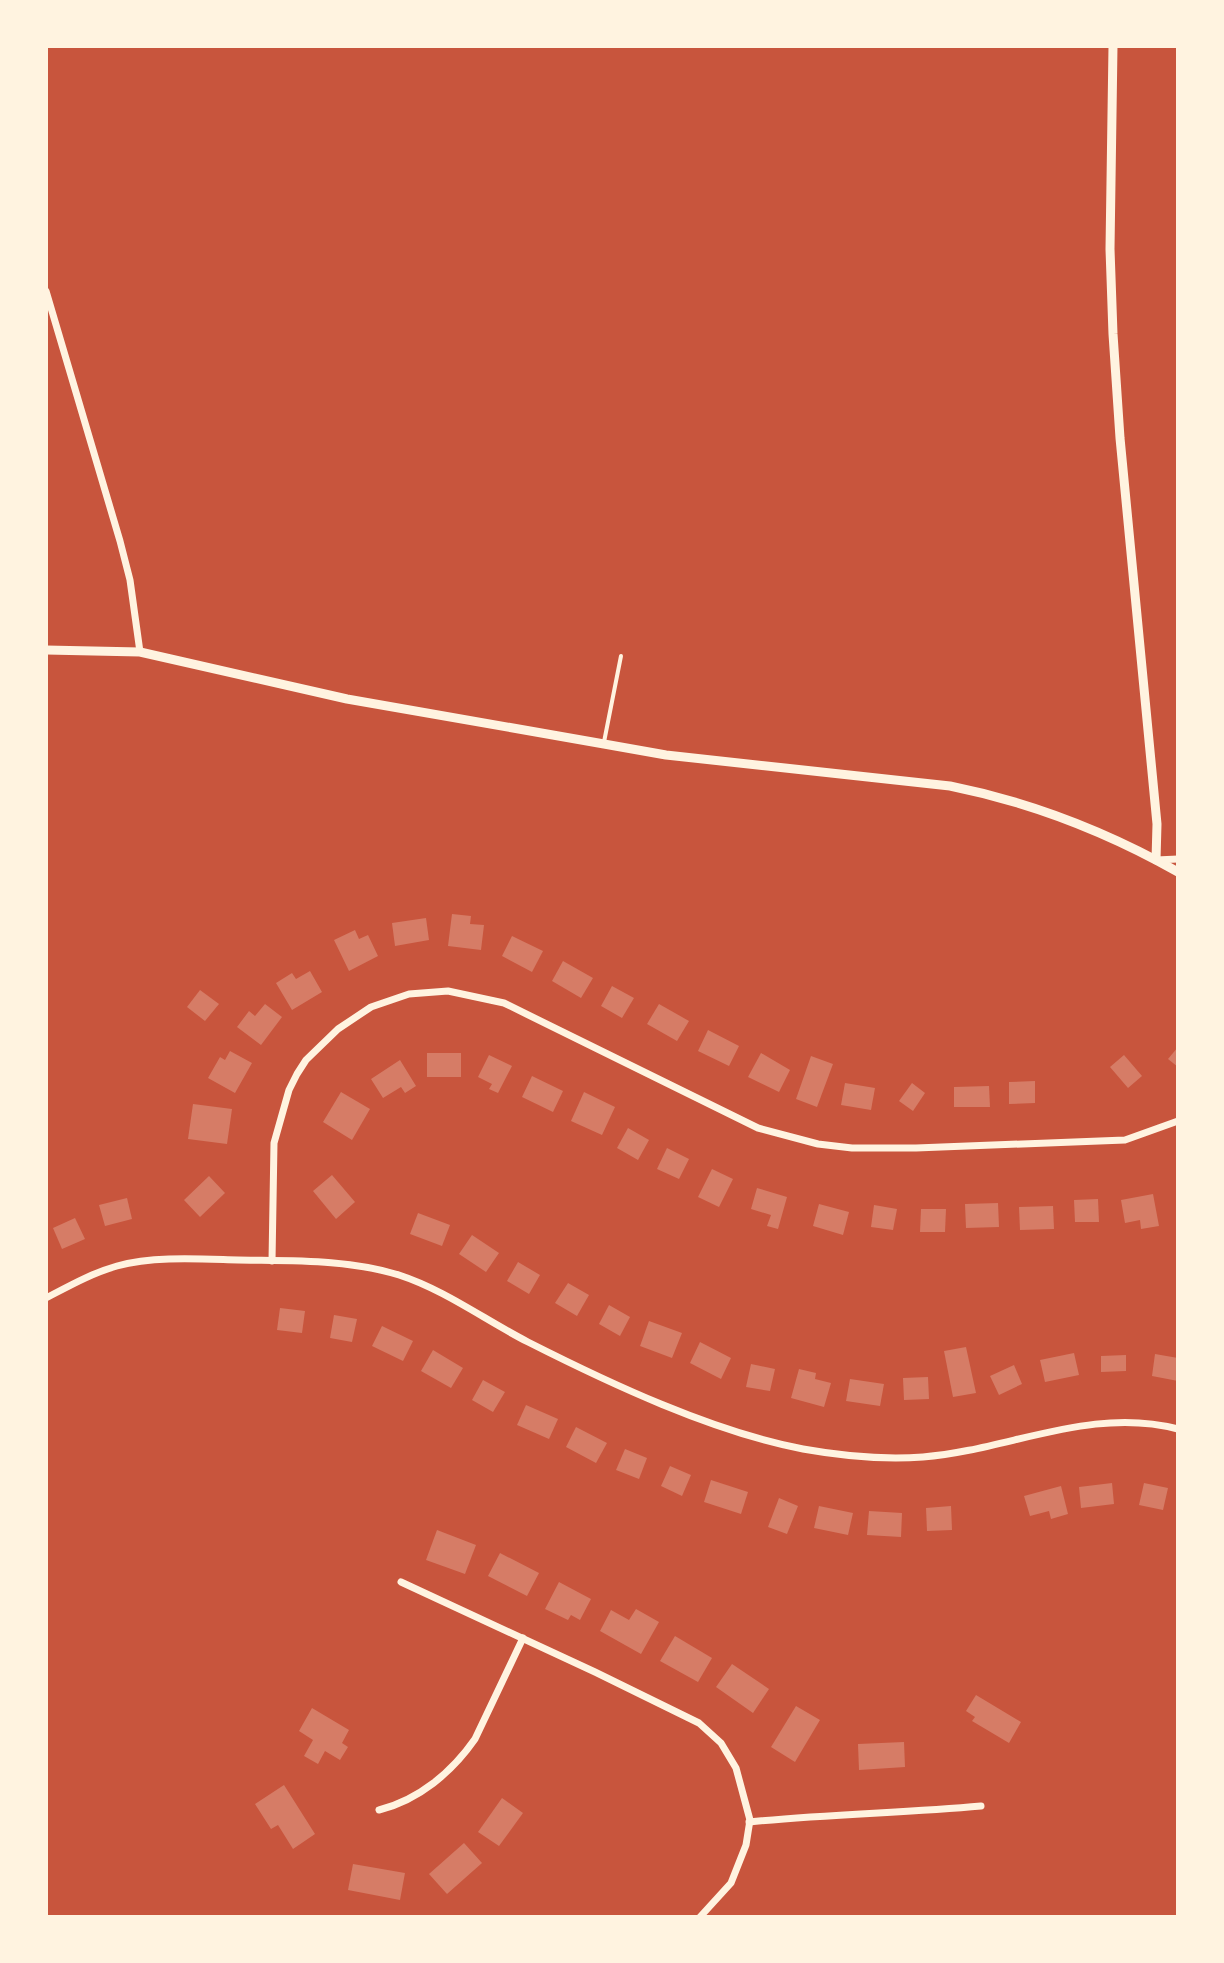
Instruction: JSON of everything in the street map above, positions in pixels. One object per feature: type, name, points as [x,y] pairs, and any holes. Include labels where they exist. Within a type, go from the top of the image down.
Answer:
[{"type":"street","points":[[1113,46],[1110,249],[1113,334],[1157,824],[1156,860]]},
{"type":"street","points":[[46,291],[120,541],[130,580],[140,652]]},
{"type":"street","points":[[46,650],[140,652],[347,699],[666,755],[881,777],[986,793],[1056,815],[1178,872]]},
{"type":"street","points":[[1156,860],[1178,859]]},
{"type":"street","points":[[272,1261],[274,1143],[289,1090],[297,1074],[306,1060],[338,1029],[371,1007],[409,994],[448,991],[504,1003],[758,1128],[818,1144],[852,1148],[916,1148],[1125,1140],[1178,1121]]},
{"type":"street","points":[[46,1298],[100,1271],[142,1261],[272,1261],[351,1265],[400,1276],[444,1295],[526,1341],[639,1394],[728,1429],[799,1448],[872,1458],[924,1457],[1108,1422],[1160,1424],[1178,1429]]},
{"type":"street","points":[[401,1582],[699,1723],[711,1732],[730,1755],[736,1768],[749,1822],[746,1845],[731,1883],[700,1917]]},
{"type":"street","points":[[379,1810],[411,1799],[429,1787],[467,1750],[523,1638]]},
{"type":"street","points":[[749,1822],[815,1815],[895,1814],[981,1806]]},
{"type":"lane","points":[[604,744],[621,656]]},
{"type":"building","points":[[452,914],[471,916],[470,924],[484,925],[481,950],[448,946]]},
{"type":"building","points":[[426,918],[429,940],[395,946],[392,923]]},
{"type":"building","points":[[355,930],[359,939],[368,935],[378,956],[349,971],[334,940]]},
{"type":"building","points":[[512,936],[543,951],[532,972],[502,956]]},
{"type":"building","points":[[563,961],[593,978],[581,998],[552,981]]},
{"type":"building","points":[[310,971],[322,992],[292,1010],[276,983],[292,973],[296,979]]},
{"type":"building","points":[[612,986],[634,998],[622,1018],[601,1006]]},
{"type":"building","points":[[200,990],[219,1004],[205,1021],[187,1007]]},
{"type":"building","points":[[265,1004],[282,1017],[261,1045],[237,1027],[249,1011],[255,1016]]},
{"type":"building","points":[[659,1004],[689,1021],[677,1041],[647,1024]]},
{"type":"building","points":[[708,1030],[739,1046],[729,1066],[698,1051]]},
{"type":"building","points":[[1178,1047],[1178,1067],[1168,1059]]},
{"type":"building","points":[[230,1051],[252,1063],[235,1093],[208,1078],[220,1057],[225,1060]]},
{"type":"building","points":[[427,1053],[461,1053],[461,1077],[427,1077]]},
{"type":"building","points":[[761,1053],[790,1070],[779,1092],[748,1077]]},
{"type":"building","points":[[489,1055],[512,1066],[498,1093],[489,1089],[492,1084],[478,1077]]},
{"type":"building","points":[[1124,1055],[1142,1076],[1128,1088],[1110,1067]]},
{"type":"building","points":[[811,1056],[833,1064],[817,1107],[796,1099]]},
{"type":"building","points":[[400,1060],[416,1086],[405,1093],[401,1087],[383,1098],[371,1079]]},
{"type":"building","points":[[532,1076],[563,1091],[553,1112],[522,1097]]},
{"type":"building","points":[[1035,1081],[1035,1103],[1009,1104],[1009,1082]]},
{"type":"building","points":[[845,1083],[875,1088],[871,1110],[841,1105]]},
{"type":"building","points":[[912,1083],[925,1093],[913,1111],[899,1101]]},
{"type":"building","points":[[989,1086],[990,1107],[954,1107],[954,1087]]},
{"type":"building","points":[[341,1092],[370,1109],[352,1140],[323,1122]]},
{"type":"building","points":[[584,1092],[615,1107],[602,1135],[571,1121]]},
{"type":"building","points":[[193,1104],[232,1109],[227,1144],[188,1139]]},
{"type":"building","points":[[628,1128],[649,1140],[638,1160],[617,1148]]},
{"type":"building","points":[[667,1148],[689,1159],[679,1179],[657,1169]]},
{"type":"building","points":[[712,1169],[733,1179],[719,1207],[698,1197]]},
{"type":"building","points":[[332,1175],[355,1202],[336,1219],[313,1191]]},
{"type":"building","points":[[209,1176],[225,1193],[200,1217],[184,1200]]},
{"type":"building","points":[[757,1188],[787,1197],[778,1229],[767,1226],[771,1215],[751,1209]]},
{"type":"building","points":[[1153,1194],[1159,1226],[1141,1229],[1140,1220],[1125,1223],[1121,1200]]},
{"type":"building","points":[[127,1198],[132,1219],[105,1226],[99,1205]]},
{"type":"building","points":[[1098,1199],[1099,1222],[1075,1222],[1074,1200]]},
{"type":"building","points":[[998,1203],[999,1227],[966,1228],[965,1204]]},
{"type":"building","points":[[819,1204],[849,1212],[843,1235],[813,1226]]},
{"type":"building","points":[[874,1205],[897,1209],[893,1230],[871,1227]]},
{"type":"building","points":[[1053,1206],[1054,1229],[1020,1230],[1019,1207]]},
{"type":"building","points":[[921,1209],[946,1209],[945,1232],[920,1232]]},
{"type":"building","points":[[418,1213],[450,1225],[442,1246],[410,1234]]},
{"type":"building","points":[[75,1218],[85,1239],[62,1249],[53,1228]]},
{"type":"building","points":[[472,1235],[499,1253],[486,1272],[459,1254]]},
{"type":"building","points":[[518,1262],[540,1275],[529,1294],[507,1281]]},
{"type":"building","points":[[568,1283],[589,1295],[577,1316],[555,1303]]},
{"type":"building","points":[[609,1305],[630,1317],[620,1336],[599,1324]]},
{"type":"building","points":[[280,1308],[305,1311],[302,1333],[277,1330]]},
{"type":"building","points":[[334,1315],[357,1319],[352,1342],[330,1338]]},
{"type":"building","points":[[649,1321],[682,1333],[672,1358],[640,1346]]},
{"type":"building","points":[[382,1326],[413,1341],[403,1361],[372,1346]]},
{"type":"building","points":[[700,1342],[731,1358],[721,1379],[690,1363]]},
{"type":"building","points":[[966,1347],[976,1393],[953,1397],[944,1351]]},
{"type":"building","points":[[433,1350],[463,1368],[451,1388],[421,1371]]},
{"type":"building","points":[[1074,1353],[1079,1375],[1045,1382],[1040,1360]]},
{"type":"building","points":[[1155,1354],[1178,1358],[1178,1381],[1152,1376]]},
{"type":"building","points":[[1126,1355],[1126,1371],[1101,1372],[1101,1356]]},
{"type":"building","points":[[751,1364],[775,1369],[770,1391],[746,1387]]},
{"type":"building","points":[[1014,1365],[1022,1384],[999,1395],[990,1376]]},
{"type":"building","points":[[799,1369],[816,1373],[815,1379],[831,1383],[824,1407],[791,1398]]},
{"type":"building","points":[[928,1377],[929,1399],[904,1400],[903,1378]]},
{"type":"building","points":[[850,1379],[884,1384],[880,1406],[846,1401]]},
{"type":"building","points":[[483,1380],[505,1392],[493,1412],[472,1400]]},
{"type":"building","points":[[526,1405],[558,1419],[549,1439],[517,1425]]},
{"type":"building","points":[[576,1427],[607,1443],[596,1463],[566,1447]]},
{"type":"building","points":[[625,1449],[647,1458],[639,1479],[616,1470]]},
{"type":"building","points":[[670,1466],[691,1475],[682,1496],[661,1486]]},
{"type":"building","points":[[711,1480],[748,1492],[741,1514],[704,1502]]},
{"type":"building","points":[[1112,1483],[1114,1504],[1081,1508],[1079,1487]]},
{"type":"building","points":[[1144,1483],[1168,1488],[1163,1510],[1139,1505]]},
{"type":"building","points":[[1061,1486],[1068,1514],[1051,1519],[1049,1511],[1030,1516],[1024,1496]]},
{"type":"building","points":[[779,1498],[798,1506],[787,1534],[768,1527]]},
{"type":"building","points":[[819,1506],[853,1513],[848,1535],[814,1528]]},
{"type":"building","points":[[951,1506],[952,1530],[927,1531],[926,1508]]},
{"type":"building","points":[[869,1511],[902,1513],[901,1537],[867,1535]]},
{"type":"building","points":[[437,1530],[476,1545],[465,1574],[426,1560]]},
{"type":"building","points":[[500,1553],[539,1573],[527,1596],[488,1576]]},
{"type":"building","points":[[559,1582],[591,1599],[580,1620],[571,1615],[568,1620],[545,1609]]},
{"type":"building","points":[[636,1609],[659,1622],[641,1654],[600,1631],[611,1610],[629,1620]]},
{"type":"building","points":[[675,1636],[712,1658],[698,1682],[660,1661]]},
{"type":"building","points":[[732,1664],[769,1689],[753,1713],[716,1687]]},
{"type":"building","points":[[976,1695],[1021,1722],[1009,1743],[972,1721],[975,1717],[966,1711]]},
{"type":"building","points":[[796,1706],[820,1720],[795,1762],[771,1747]]},
{"type":"building","points":[[312,1708],[349,1730],[342,1743],[348,1747],[340,1760],[325,1751],[318,1764],[304,1756],[313,1740],[299,1731]]},
{"type":"building","points":[[904,1742],[905,1767],[859,1770],[858,1744]]},
{"type":"building","points":[[284,1785],[315,1834],[293,1849],[278,1825],[271,1829],[255,1804]]},
{"type":"building","points":[[502,1798],[523,1813],[499,1846],[478,1832]]},
{"type":"building","points":[[464,1843],[482,1863],[447,1894],[429,1874]]},
{"type":"building","points":[[353,1864],[405,1873],[400,1900],[348,1890]]}]
